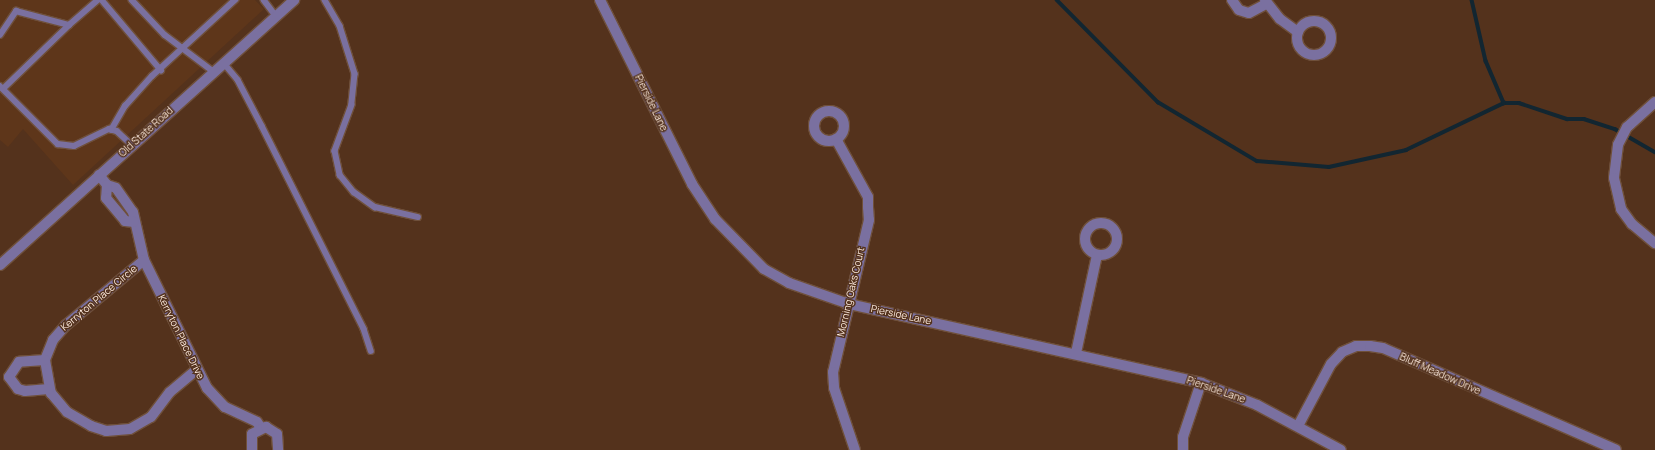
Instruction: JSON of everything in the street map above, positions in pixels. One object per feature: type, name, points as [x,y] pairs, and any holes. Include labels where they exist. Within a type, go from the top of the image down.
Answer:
[{"type":"street","name":"Old State Road","points":[[0,265],[222,62],[294,0]]},
{"type":"street","name":"Pierside Lane","points":[[600,0],[692,184],[715,219],[764,269],[789,283],[849,304],[1076,353],[1201,383],[1298,426],[1341,450]]},
{"type":"street","points":[[1232,0],[1239,10],[1250,13],[1266,2],[1298,32]]},
{"type":"street","points":[[1655,102],[1628,127],[1618,145],[1614,178],[1621,209],[1632,224],[1655,243]]},
{"type":"street","name":"Morning Oaks Court","points":[[836,139],[868,197],[868,220],[832,372],[834,388],[855,450]]},
{"type":"street","name":"Kerryton Place Drive","points":[[99,175],[107,186],[116,188],[133,212],[134,222],[144,260],[196,370],[215,399],[261,428],[277,434],[278,450]]},
{"type":"street","points":[[1076,353],[1097,255]]},
{"type":"street","name":"Kerryton Place Circle","points":[[45,360],[47,350],[66,325],[144,260]]},
{"type":"street","name":"Bluff Meadow Drive","points":[[1298,426],[1331,364],[1342,352],[1356,346],[1370,346],[1383,348],[1616,450]]},
{"type":"street","points":[[49,389],[25,391],[18,389],[4,378],[19,362],[45,360],[49,389],[58,404],[80,420],[106,431],[130,429],[151,417],[170,392],[196,370]]},
{"type":"street","points":[[1182,450],[1183,436],[1201,383]]},
{"type":"street","points":[[252,450],[250,439],[261,428]]},
{"type":"lane","points":[[98,0],[69,25],[41,56],[1,87],[58,144],[74,146],[111,130],[125,106],[235,0]]},
{"type":"lane","points":[[102,0],[161,70]]},
{"type":"lane","points":[[132,0],[184,48],[213,71]]},
{"type":"lane","points":[[264,0],[276,16]]},
{"type":"lane","points":[[325,0],[340,26],[355,74],[352,105],[335,151],[340,175],[354,192],[375,207],[418,217]]},
{"type":"lane","points":[[0,35],[16,11],[69,25]]},
{"type":"lane","points":[[222,62],[238,80],[262,126],[364,329],[371,351]]},
{"type":"lane","points":[[111,130],[132,145]]},
{"type":"shaded area","points":[[0,0],[255,0],[264,9],[73,185],[23,129],[8,147],[0,140]]},
{"type":"waterway","points":[[1057,0],[1158,102],[1257,161],[1329,167],[1406,150],[1504,103],[1519,103],[1567,119],[1584,119],[1615,129],[1655,152]]},
{"type":"waterway","points":[[1472,0],[1486,61],[1504,103]]}]
